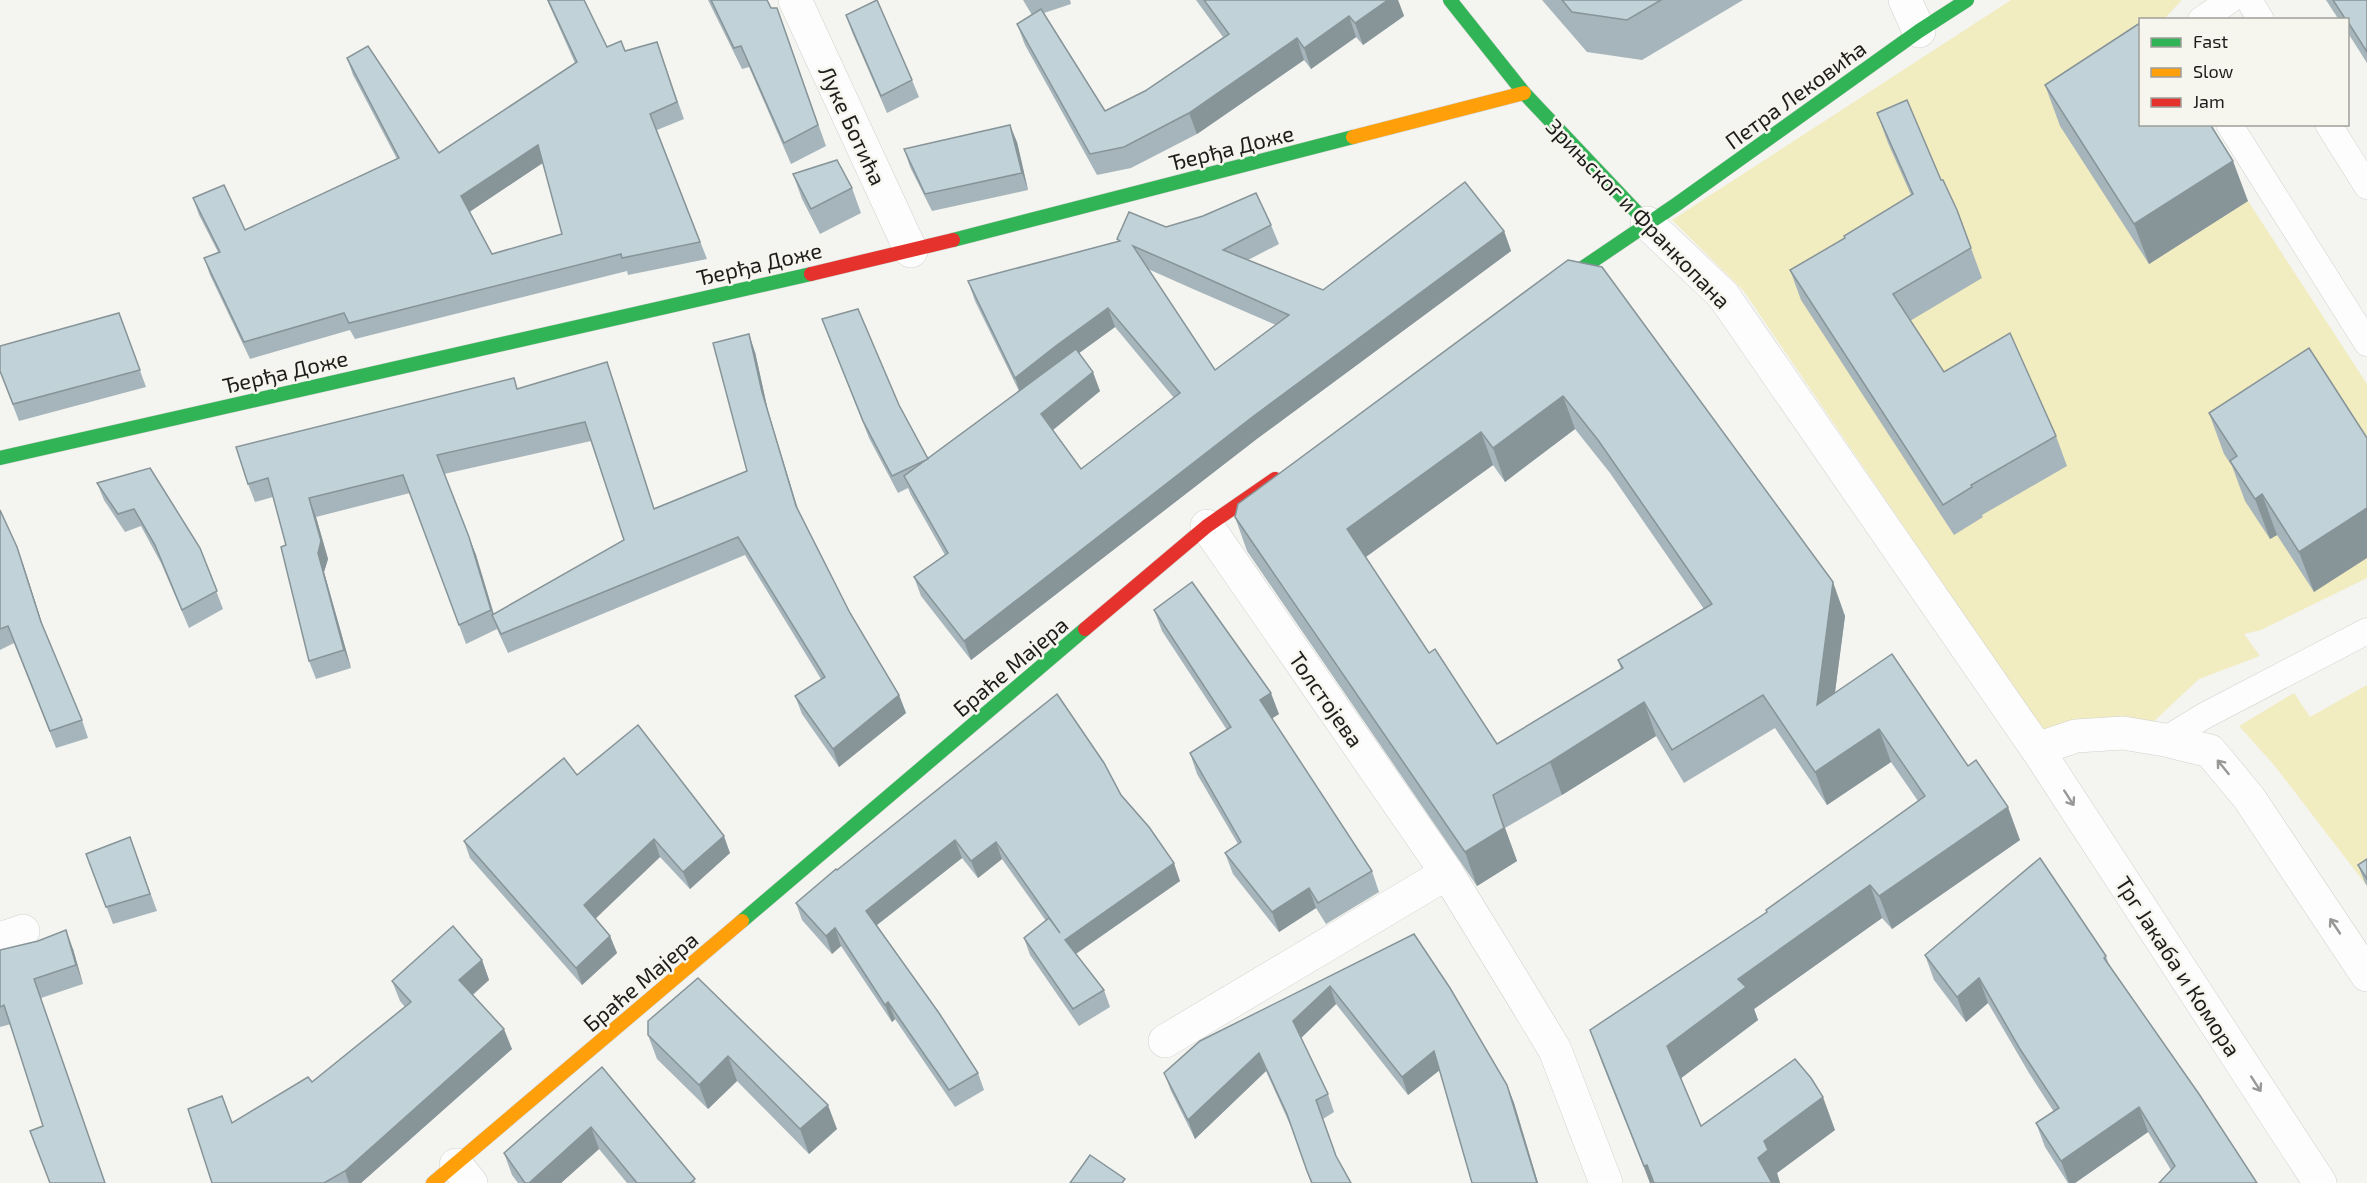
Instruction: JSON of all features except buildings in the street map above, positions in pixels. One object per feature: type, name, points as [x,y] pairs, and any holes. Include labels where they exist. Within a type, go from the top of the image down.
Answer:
[{"type":"street","name":"Луке Ботића","points":[[795,0],[911,250]]},
{"type":"street","name":"Зрињског и Франкопана","points":[[1450,0],[1524,93],[1647,223],[1723,295],[1901,553]]},
{"type":"street","points":[[1905,0],[1919,31]]},
{"type":"street","name":"Петра Лековића","points":[[1647,223],[1919,31],[1967,0]]},
{"type":"street","name":"Ђерђа Доже","points":[[0,458],[911,250],[1524,93]]},
{"type":"street","points":[[1534,301],[1647,223]]},
{"type":"street","name":"Браће Мајера","points":[[453,1177],[1207,526],[1284,473]]},
{"type":"street","name":"Толстојева","points":[[1207,526],[1447,873],[1554,1050],[1606,1183]]},
{"type":"street","name":"Трг Јакаба и Комора","points":[[1901,553],[2037,749],[2320,1183]]},
{"type":"street","points":[[2037,749],[2076,736],[2123,733],[2210,751],[2249,798],[2367,975]]},
{"type":"street","points":[[1165,1041],[1447,873]]},
{"type":"lane","points":[[2204,18],[2230,0]]},
{"type":"lane","points":[[2249,0],[2260,18]]},
{"type":"lane","points":[[2230,126],[2367,343]]},
{"type":"lane","points":[[2329,126],[2367,186]]},
{"type":"lane","points":[[2165,740],[2213,711],[2367,631]]},
{"type":"shaded area","points":[[2011,0],[2182,0],[2165,18],[2139,18],[2139,126],[2146,126],[2219,149],[2248,201],[2367,384],[2367,578],[2261,630],[2244,634],[2260,656],[2199,679],[2151,724],[2043,731],[1743,290],[1672,220]]},
{"type":"shaded area","points":[[2367,685],[2367,886],[2274,765],[2239,726],[2294,693],[2310,717]]},
{"type":"traffic: fast","points":[[1450,0],[1524,93],[1647,223]]},
{"type":"traffic: fast","points":[[1550,290],[1677,204],[1919,31],[1967,0]]},
{"type":"traffic: fast","points":[[953,240],[1353,137]]},
{"type":"traffic: fast","points":[[0,458],[811,274]]},
{"type":"traffic: fast","points":[[742,921],[1085,629]]},
{"type":"traffic: slow","points":[[1353,137],[1524,93]]},
{"type":"traffic: slow","points":[[433,1183],[742,921]]},
{"type":"traffic: jam","points":[[811,274],[953,240]]},
{"type":"traffic: jam","points":[[1085,629],[1207,526],[1275,479]]}]
